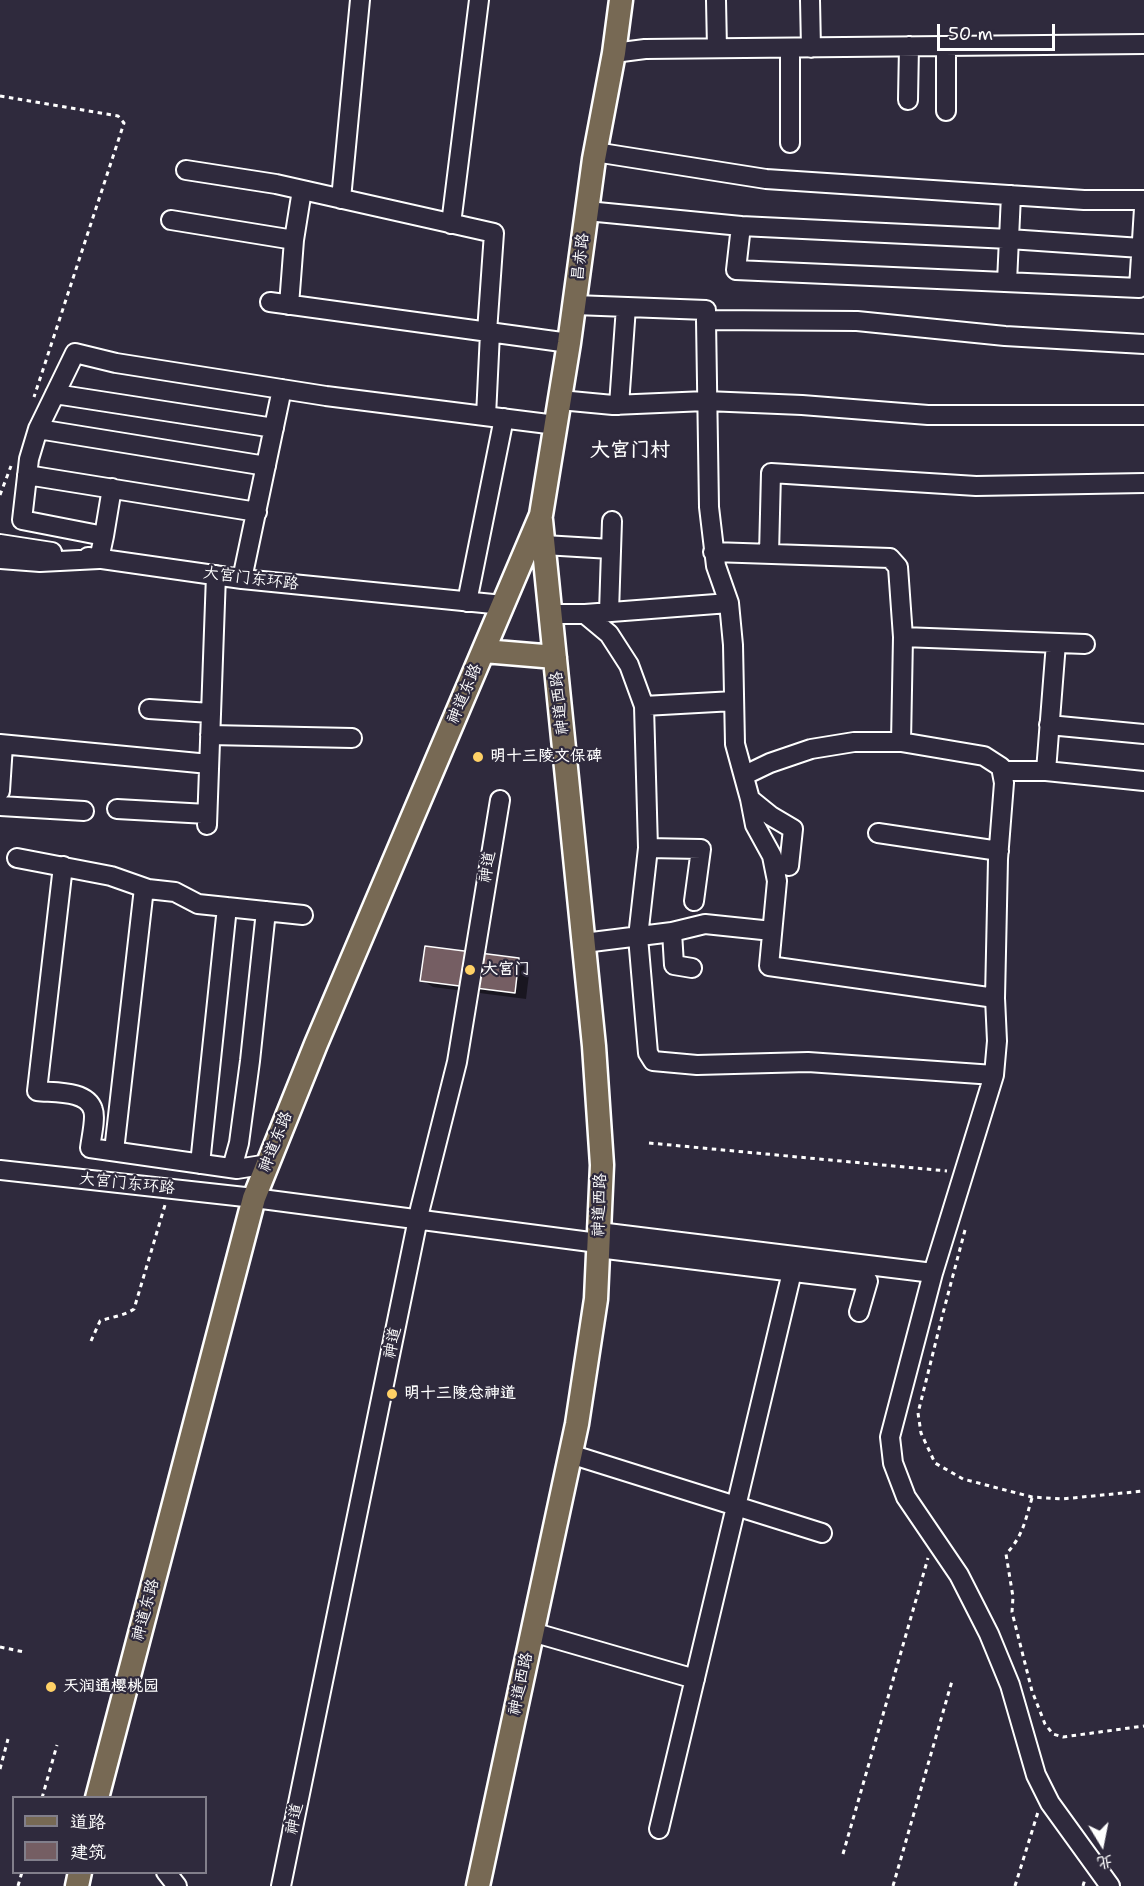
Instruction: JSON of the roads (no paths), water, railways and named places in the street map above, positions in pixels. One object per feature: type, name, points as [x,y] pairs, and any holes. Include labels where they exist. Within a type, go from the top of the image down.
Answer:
[{"type":"main road","name":"昌赤路","points":[[541,515],[575,305],[595,152],[614,53],[621,0]]},
{"type":"main road","name":"神道西路","points":[[478,1886],[577,1424],[596,1299],[602,1166],[594,1046],[541,515]]},
{"type":"main road","name":"神道东路","points":[[97,1796],[254,1198],[316,1044],[541,515]]},
{"type":"main road","points":[[484,651],[520,660],[555,657]]},
{"type":"street","points":[[341,199],[360,0]]},
{"type":"street","points":[[451,224],[479,0]]},
{"type":"street","points":[[716,0],[717,48]]},
{"type":"street","points":[[810,0],[811,48]]},
{"type":"street","points":[[614,53],[645,49],[1144,44]]},
{"type":"street","points":[[908,100],[909,46]]},
{"type":"street","points":[[946,46],[946,111]]},
{"type":"street","points":[[790,48],[790,143]]},
{"type":"street","points":[[595,152],[766,179],[1084,200],[1144,200]]},
{"type":"street","points":[[186,170],[302,190],[494,233],[488,332],[495,417],[467,602]]},
{"type":"street","points":[[289,305],[294,240],[302,190]]},
{"type":"street","points":[[1007,282],[1011,195]]},
{"type":"street","points":[[741,225],[736,270],[1139,288],[1144,208]]},
{"type":"street","points":[[587,211],[741,225],[1141,248]]},
{"type":"street","points":[[171,220],[294,240]]},
{"type":"street","points":[[270,302],[569,343]]},
{"type":"street","points":[[575,305],[706,310],[709,507],[713,552],[729,603],[733,645],[735,744],[745,776],[755,825],[772,856],[777,881],[769,966],[995,998]]},
{"type":"street","points":[[619,405],[626,307]]},
{"type":"street","points":[[706,320],[857,321],[1005,336],[1144,344]]},
{"type":"street","points":[[104,536],[22,519],[29,459],[38,429],[75,352],[116,363],[282,389],[556,425]]},
{"type":"street","points":[[242,579],[282,389]]},
{"type":"street","points":[[55,394],[274,428]]},
{"type":"street","points":[[560,400],[619,405],[706,401],[801,405],[928,416],[1144,415]]},
{"type":"street","points":[[38,429],[266,466]]},
{"type":"street","points":[[769,554],[771,473],[976,486],[1144,483]]},
{"type":"street","points":[[27,475],[257,512]]},
{"type":"street","points":[[0,559],[40,562],[99,559],[112,488]]},
{"type":"street","points":[[609,612],[612,521]]},
{"type":"street","name":"大宫门东环路","points":[[0,544],[242,579],[503,605]]},
{"type":"street","points":[[544,545],[611,549]]},
{"type":"street","points":[[713,552],[890,558],[898,567],[903,637],[901,742]]},
{"type":"street","points":[[117,809],[207,820],[216,575]]},
{"type":"street","points":[[551,614],[585,614],[729,603]]},
{"type":"street","points":[[585,614],[609,634],[630,664],[644,706],[648,848],[638,937],[648,1053],[653,1061],[697,1065],[808,1062],[994,1075]]},
{"type":"street","points":[[903,637],[1085,644]]},
{"type":"street","points":[[1046,771],[1056,643]]},
{"type":"street","points":[[644,706],[734,701]]},
{"type":"street","points":[[149,709],[211,713]]},
{"type":"street","points":[[1049,726],[1144,734]]},
{"type":"street","points":[[210,735],[351,738]]},
{"type":"street","points":[[745,776],[770,762],[811,749],[854,742],[901,742],[984,756],[1002,771],[1004,783],[999,851],[995,998],[997,1041],[994,1075],[933,1273],[890,1437],[894,1463],[906,1497],[959,1575],[989,1634],[1010,1685],[1036,1775],[1046,1794],[1110,1886]]},
{"type":"street","points":[[0,791],[2,745],[209,764]]},
{"type":"street","points":[[1002,771],[1046,771],[1144,781]]},
{"type":"street","points":[[750,799],[771,816],[793,829],[789,866]]},
{"type":"street","name":"神道","points":[[281,1886],[418,1221],[457,1062],[500,800]]},
{"type":"street","points":[[0,806],[84,811]]},
{"type":"street","points":[[878,832],[999,851]]},
{"type":"street","points":[[648,848],[701,849],[694,901]]},
{"type":"street","points":[[17,858],[111,876],[144,888],[175,892],[198,904],[303,915]]},
{"type":"street","points":[[63,866],[38,1091],[74,1095],[86,1100],[94,1111],[86,1180]]},
{"type":"street","points":[[114,1151],[144,888]]},
{"type":"street","points":[[200,1164],[227,907]]},
{"type":"street","points":[[232,1168],[239,1143],[266,911]]},
{"type":"street","points":[[584,943],[672,932],[705,924],[772,931]]},
{"type":"street","points":[[672,932],[674,965],[692,968]]},
{"type":"street","points":[[90,1148],[232,1168],[268,1164]]},
{"type":"street","name":"大宫门东环路","points":[[0,1170],[254,1198],[418,1221],[598,1241]]},
{"type":"street","points":[[598,1241],[933,1273]]},
{"type":"street","points":[[598,1241],[792,1272],[868,1281],[859,1312]]},
{"type":"street","points":[[659,1829],[792,1272]]},
{"type":"street","points":[[570,1454],[822,1533]]},
{"type":"street","points":[[532,1632],[695,1679]]},
{"type":"street","points":[[168,1874],[177,1886]]},
{"type":"place","name":"明十三陵文保碑","points":[[478,757]]},
{"type":"place","name":"大宫门","points":[[470,970]]},
{"type":"place","name":"明十三陵总神道","points":[[392,1394]]},
{"type":"place","name":"天润通樱桃园","points":[[51,1687]]},
{"type":"district","name":"大宫门村","points":[[630,451]]}]
